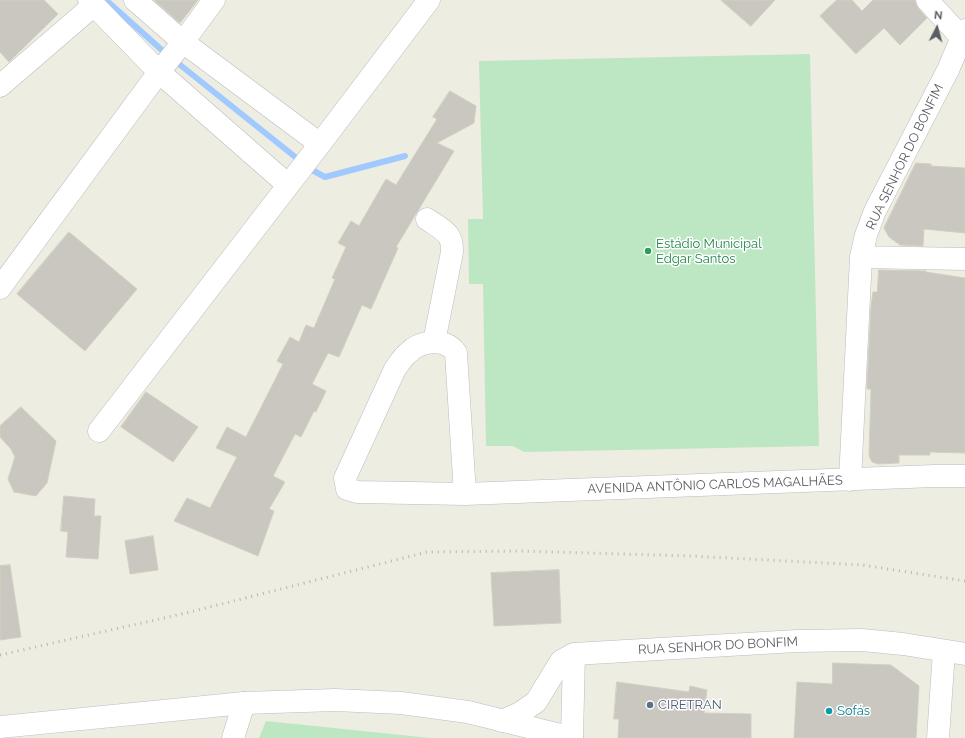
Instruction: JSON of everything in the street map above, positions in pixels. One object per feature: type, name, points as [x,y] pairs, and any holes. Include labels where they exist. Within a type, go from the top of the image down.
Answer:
[{"type":"street","points":[[134,0],[183,42],[320,144]]},
{"type":"street","points":[[0,288],[159,72],[214,0]]},
{"type":"street","points":[[99,431],[429,0]]},
{"type":"street","points":[[927,0],[963,33]]},
{"type":"street","points":[[0,86],[91,2],[159,72],[288,185]]},
{"type":"street","name":"RUA SENHOR DO BONFIM","points":[[850,480],[860,257],[875,211],[956,70],[963,33]]},
{"type":"street","points":[[427,219],[450,236],[453,243],[434,342],[448,345],[456,353],[465,494]]},
{"type":"street","points":[[860,257],[965,259]]},
{"type":"street","name":"AVENIDA ANTÔNIO CARLOS MAGALHÃES","points":[[434,342],[419,345],[407,354],[396,369],[346,478],[347,489],[357,492],[465,494],[965,476]]},
{"type":"street","name":"RUA SENHOR DO BONFIM","points":[[574,654],[806,641],[862,640],[903,644],[955,652]]},
{"type":"street","points":[[938,738],[955,652]]},
{"type":"street","points":[[0,727],[244,703],[335,700],[401,703],[468,712],[502,721],[572,738],[574,654],[560,660],[536,702],[520,713],[502,721]]},
{"type":"street","points":[[233,738],[244,703]]},
{"type":"green space","name":"Estádio Municipal Edgar Santos","points":[[810,54],[819,446],[524,452],[513,446],[486,446],[483,284],[469,284],[468,219],[483,219],[479,61]]},
{"type":"green space","points":[[266,721],[430,738],[259,738]]},
{"type":"building","points":[[0,0],[44,0],[58,14],[9,62],[0,52]]},
{"type":"building","points":[[154,0],[198,0],[180,23]]},
{"type":"building","points":[[721,0],[775,0],[751,26]]},
{"type":"building","points":[[837,0],[852,0],[862,11],[873,0],[915,0],[918,8],[927,18],[900,45],[884,28],[856,54],[820,16]]},
{"type":"building","points":[[450,91],[476,106],[474,123],[437,143],[454,151],[396,247],[398,248],[371,309],[362,305],[339,357],[328,353],[312,384],[326,391],[316,412],[314,411],[301,437],[295,434],[273,476],[285,482],[269,509],[274,511],[258,556],[174,521],[187,498],[210,508],[237,457],[216,448],[227,427],[246,437],[283,364],[277,361],[290,337],[299,342],[306,325],[314,328],[335,279],[332,278],[346,247],[338,243],[351,221],[359,226],[386,179],[396,185],[437,119],[433,117]]},
{"type":"building","points":[[916,163],[931,164],[931,166],[965,168],[965,233],[924,229],[923,246],[900,245],[889,237],[884,228]]},
{"type":"building","points":[[69,232],[137,289],[85,351],[17,294]]},
{"type":"building","points":[[879,270],[926,271],[965,278],[965,453],[930,452],[930,455],[899,455],[899,463],[878,464],[872,462],[869,456],[871,389],[867,389],[867,385],[871,306],[873,292],[877,292]]},
{"type":"building","points":[[146,392],[198,427],[173,462],[121,427]]},
{"type":"building","points":[[21,407],[56,441],[47,483],[36,496],[14,492],[8,479],[15,457],[11,449],[0,437],[0,426]]},
{"type":"building","points":[[64,496],[95,499],[94,516],[101,516],[98,559],[66,557],[68,532],[61,531]]},
{"type":"building","points":[[153,536],[158,570],[130,574],[125,541]]},
{"type":"building","points":[[10,565],[21,637],[0,640],[0,566]]},
{"type":"building","points":[[559,570],[561,623],[494,626],[491,573]]},
{"type":"building","points":[[833,663],[891,665],[919,686],[916,738],[794,738],[797,682],[832,684]]},
{"type":"building","points":[[617,682],[689,692],[690,686],[707,690],[704,713],[751,714],[751,738],[618,738],[619,719],[614,719]]},
{"type":"waterway","points":[[106,0],[164,52]]},
{"type":"waterway","points":[[179,64],[299,160]]},
{"type":"waterway","points":[[312,170],[325,177],[405,156]]},
{"type":"railway","points":[[0,655],[186,613],[427,552],[519,551],[691,556],[863,565],[965,581]]},
{"type":"place","name":"Estádio Municipal Edgar Santos","points":[[648,251]]},
{"type":"place","name":"CIRETRAN","points":[[650,705]]},
{"type":"place","name":"Sofás","points":[[829,711]]}]
